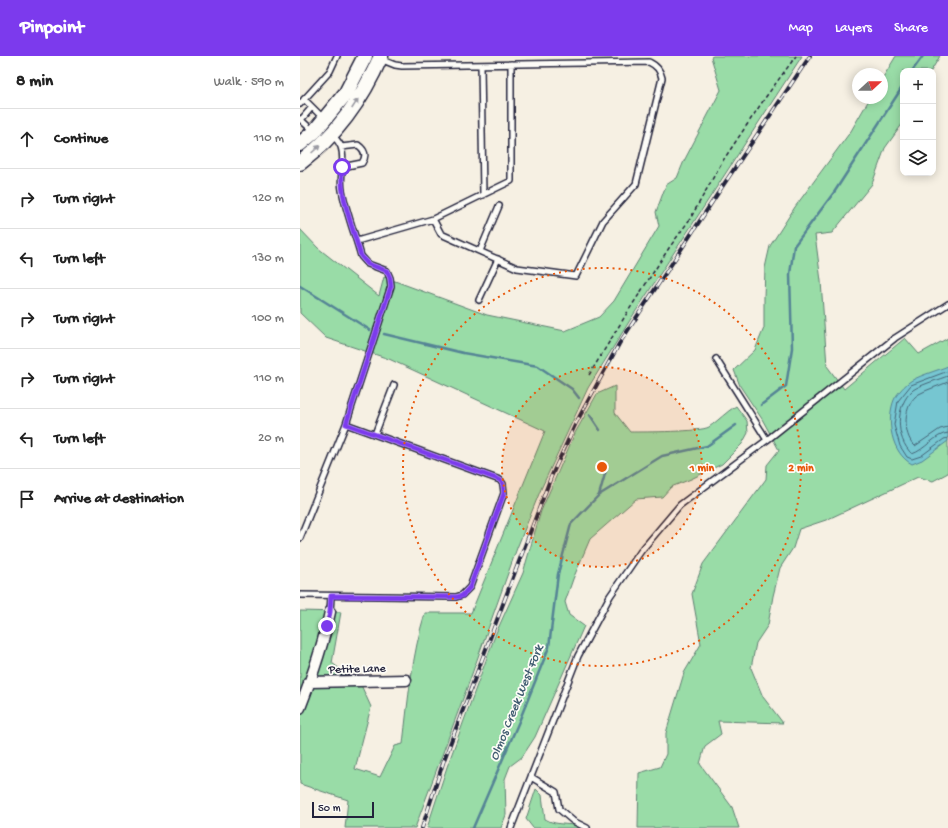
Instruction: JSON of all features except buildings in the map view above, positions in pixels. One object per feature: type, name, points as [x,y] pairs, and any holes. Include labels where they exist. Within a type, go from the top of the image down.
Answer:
[{"type":"main road","points":[[300,144],[314,132],[346,93],[365,56]]},
{"type":"main road","points":[[300,163],[332,135],[348,116],[366,88],[381,57]]},
{"type":"street","points":[[325,119],[332,135]]},
{"type":"street","points":[[314,132],[332,135]]},
{"type":"street","points":[[300,708],[327,626],[330,612]]},
{"type":"street","name":"Petite Lane","points":[[309,682],[406,680]]},
{"type":"lane","points":[[325,119],[312,107],[302,101],[330,71],[337,56]]},
{"type":"lane","points":[[381,57],[396,65],[402,66],[649,62],[655,65],[660,71],[662,78],[636,184],[603,221],[576,276],[517,268],[441,234],[433,219]]},
{"type":"lane","points":[[357,241],[433,219],[511,181],[511,64]]},
{"type":"lane","points":[[481,65],[483,195]]},
{"type":"lane","points":[[312,107],[300,119],[314,132]]},
{"type":"lane","points":[[300,538],[346,424],[391,286],[387,271],[368,264],[361,256],[342,190],[342,147],[332,135]]},
{"type":"lane","points":[[342,147],[358,145],[365,153],[365,160],[362,163],[342,167]]},
{"type":"lane","points":[[480,251],[499,206]]},
{"type":"lane","points":[[479,300],[498,259]]},
{"type":"lane","points":[[511,828],[578,656],[610,596],[641,551],[680,505],[767,440],[894,338],[948,304]]},
{"type":"lane","points":[[716,359],[767,440]]},
{"type":"lane","points":[[375,434],[394,386]]},
{"type":"lane","points":[[300,595],[462,596],[470,587],[504,493],[503,484],[500,480],[346,424]]},
{"type":"lane","points":[[330,612],[331,596]]},
{"type":"lane","points":[[530,776],[556,792],[559,809],[573,820],[587,828]]},
{"type":"path","points":[[589,375],[631,306],[690,219],[722,162],[765,98],[796,56]]},
{"type":"green space","points":[[802,56],[632,317],[588,388],[541,489],[517,548],[415,828],[345,828],[348,800],[300,784],[300,611],[341,612],[332,663],[361,685],[371,707],[355,769],[380,777],[395,746],[403,744],[414,661],[425,613],[471,613],[545,431],[389,359],[326,338],[300,313],[300,229],[318,248],[379,296],[384,277],[487,315],[565,331],[599,317],[614,301],[659,226],[656,212],[666,185],[677,178],[684,161],[721,90],[711,57]]},
{"type":"green space","points":[[896,56],[940,56],[933,68],[900,68],[900,127],[885,148],[872,184],[832,233],[815,235],[821,281],[827,366],[844,389],[905,338],[919,354],[948,338],[948,473],[933,481],[918,477],[826,520],[799,529],[793,548],[780,568],[768,625],[756,643],[751,668],[763,697],[783,723],[718,721],[721,734],[705,746],[700,764],[732,807],[739,828],[638,828],[639,773],[660,767],[666,754],[666,733],[684,673],[701,644],[692,594],[703,564],[766,479],[767,465],[779,450],[762,419],[740,386],[734,370],[755,350],[764,328],[765,268],[770,246],[795,207],[851,131],[867,104],[888,104],[888,69]]},
{"type":"green space","points":[[615,386],[615,413],[630,432],[704,429],[709,427],[736,406],[747,421],[748,433],[742,444],[722,464],[671,487],[662,497],[636,499],[590,539],[565,602],[569,615],[584,626],[535,737],[522,757],[510,766],[505,779],[506,815],[501,828],[427,828],[447,767],[496,633],[523,573],[541,511],[575,433],[597,394]]},
{"type":"green space","points":[[536,789],[542,795],[545,819],[555,823],[576,825],[586,828],[533,828],[526,819]]},
{"type":"water","points":[[948,366],[948,441],[922,460],[912,464],[899,452],[892,435],[890,417],[894,400],[902,389],[911,381]]},
{"type":"waterway","points":[[914,68],[923,56]]},
{"type":"waterway","points":[[761,405],[786,386],[792,348],[790,274],[794,246],[835,191],[900,91]]},
{"type":"waterway","points":[[300,286],[370,330]]},
{"type":"waterway","points":[[384,334],[463,353],[538,366],[572,389],[579,398]]},
{"type":"waterway","points":[[590,415],[600,430]]},
{"type":"waterway","name":"Olmos Creek West Fork","points":[[473,828],[549,647],[558,574],[571,524],[599,495],[662,456],[707,446],[736,425]]},
{"type":"waterway","points":[[599,495],[607,467]]},
{"type":"railway","points":[[422,828],[444,760],[551,477],[576,423],[619,344],[810,56]]},
{"type":"route","points":[[327,626],[331,596],[462,596],[470,587],[504,493],[503,484],[500,480],[346,424],[391,286],[387,271],[368,264],[361,256],[342,190],[342,167]]}]
